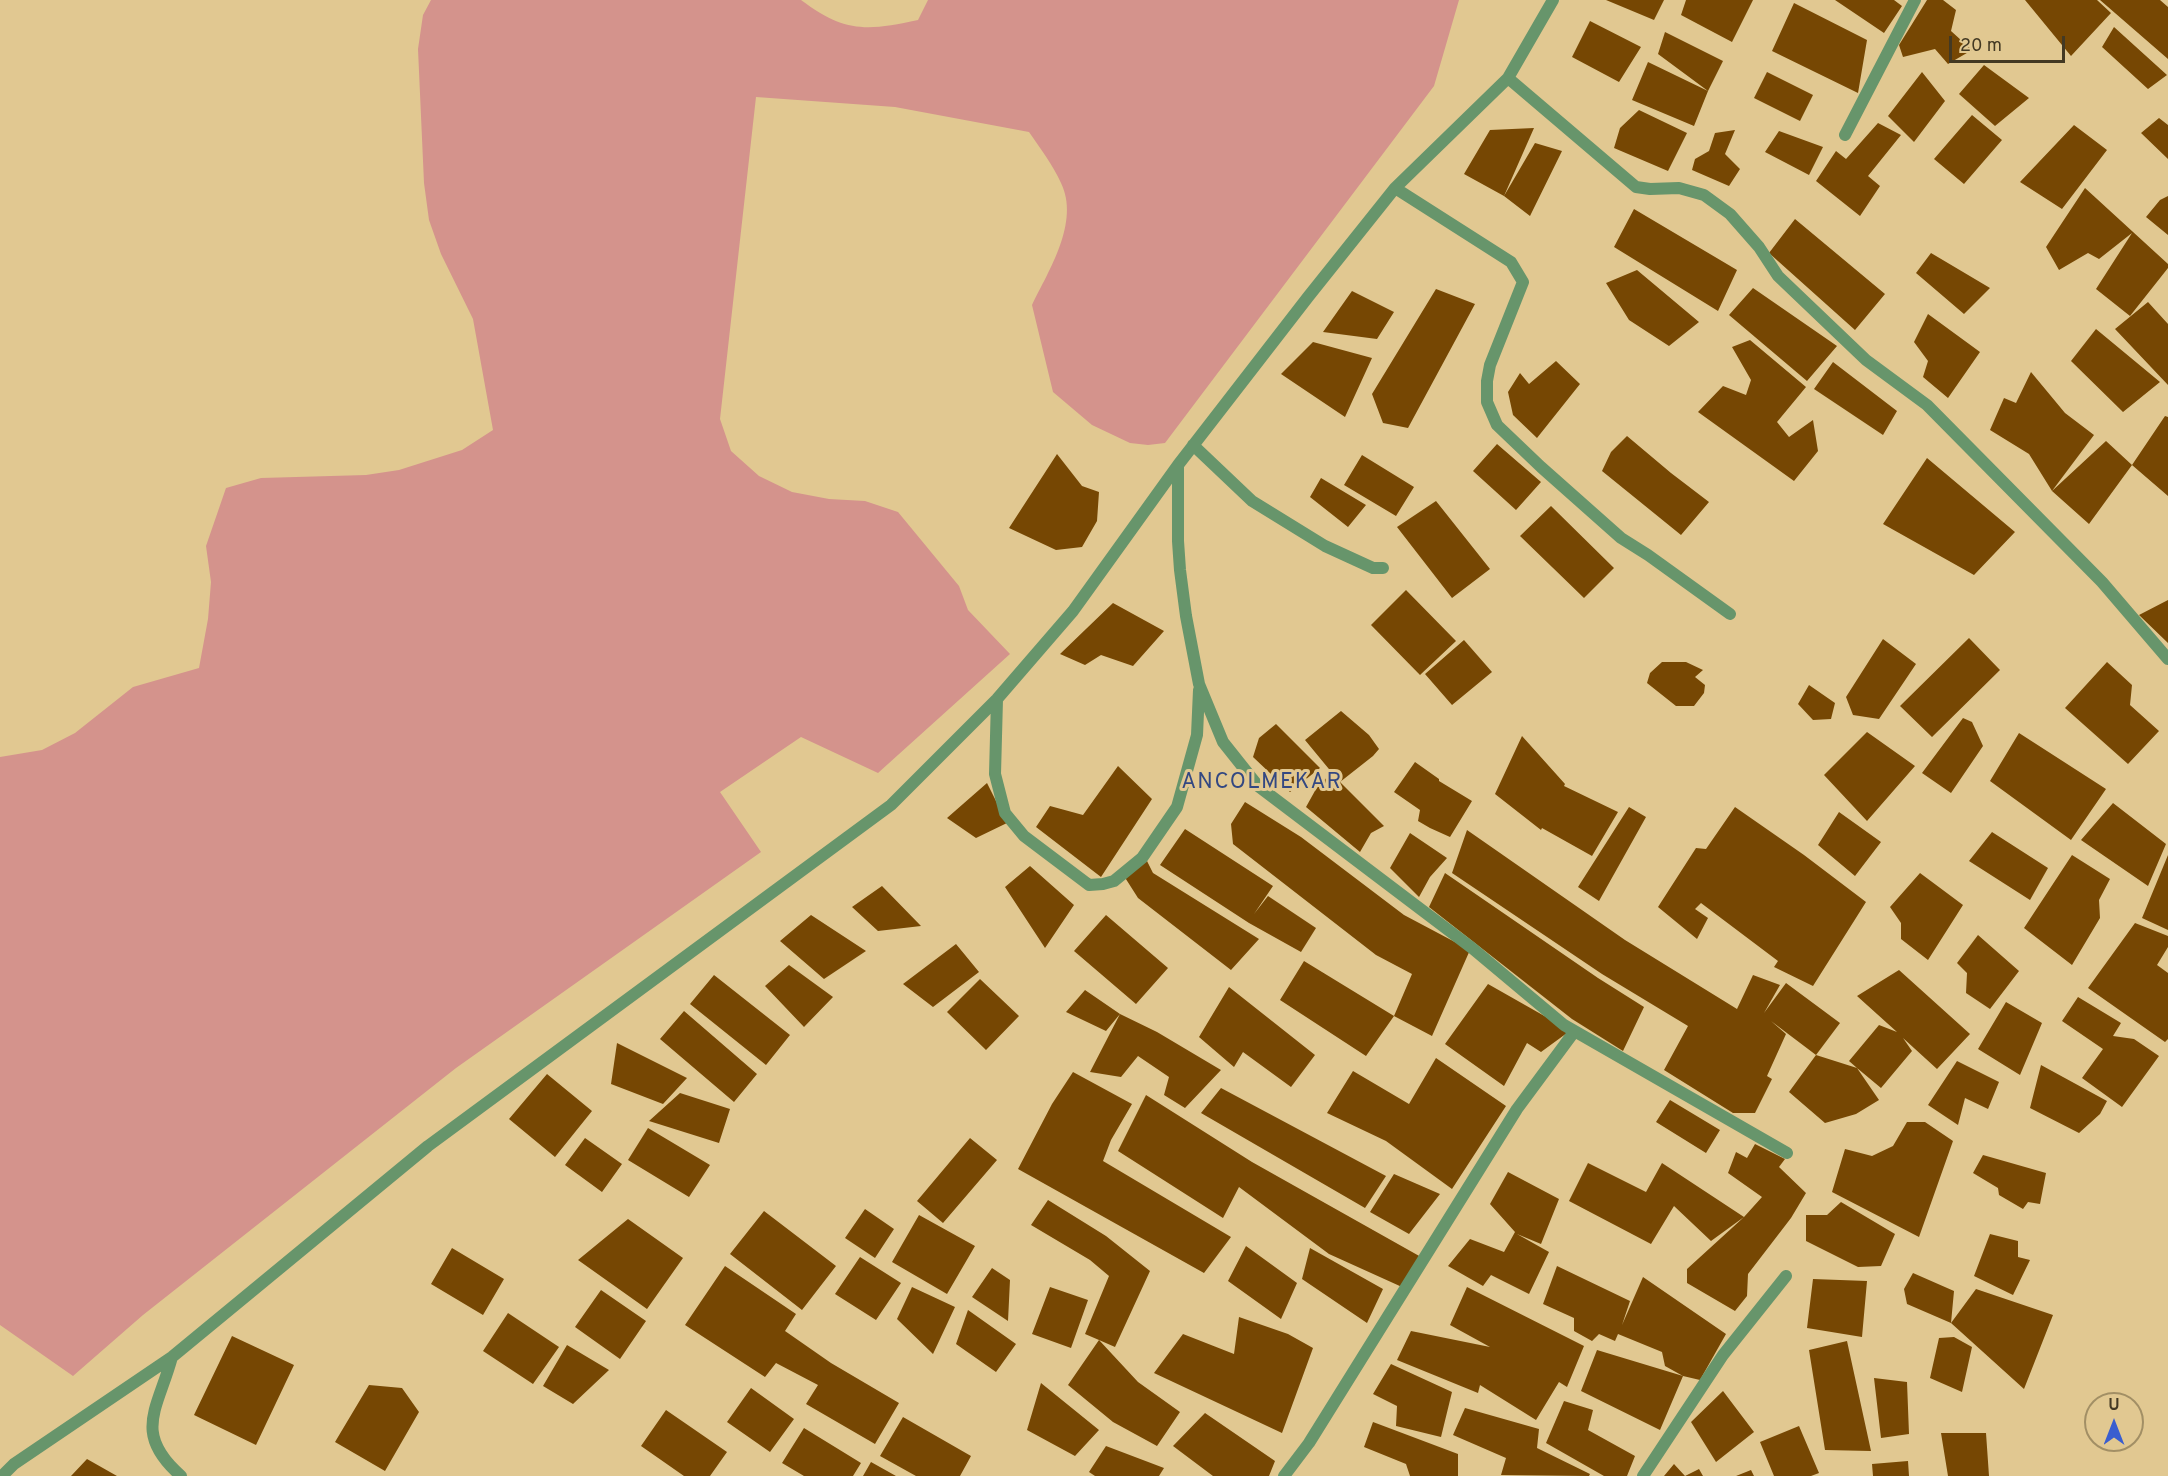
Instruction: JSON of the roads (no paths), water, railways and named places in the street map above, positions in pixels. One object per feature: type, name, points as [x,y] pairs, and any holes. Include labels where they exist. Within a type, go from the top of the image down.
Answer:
[{"type":"street","points":[[2,1476],[14,1464],[172,1357],[428,1146],[891,805],[998,699],[1073,612],[1193,445],[1395,188],[1508,78],[1553,0]]},
{"type":"street","points":[[1845,135],[1915,0]]},
{"type":"street","points":[[1508,78],[1636,187],[1680,188],[1704,195],[1730,214],[1759,248],[1778,276],[1866,360],[1927,405],[2102,582],[2168,659]]},
{"type":"street","points":[[1395,188],[1511,262],[1523,282],[1490,365],[1486,381],[1487,402],[1497,425],[1621,538],[1730,614]]},
{"type":"street","points":[[1193,445],[1252,501],[1325,546],[1372,568],[1383,568]]},
{"type":"street","points":[[1178,465],[1180,570],[1199,684],[1223,742],[1258,786],[1472,948],[1574,1032],[1787,1153]]},
{"type":"street","points":[[998,699],[995,774],[1005,813],[1024,836],[1089,885],[1114,880],[1142,858],[1177,807],[1197,735],[1199,684]]},
{"type":"street","points":[[1284,1476],[1309,1443],[1517,1109],[1574,1032]]},
{"type":"street","points":[[1643,1476],[1724,1355],[1786,1276]]},
{"type":"street","points":[[172,1357],[165,1384],[152,1417],[152,1437],[168,1464],[182,1476]]},
{"type":"district","name":"ANCOLMEKAR","points":[[1262,784]]}]
